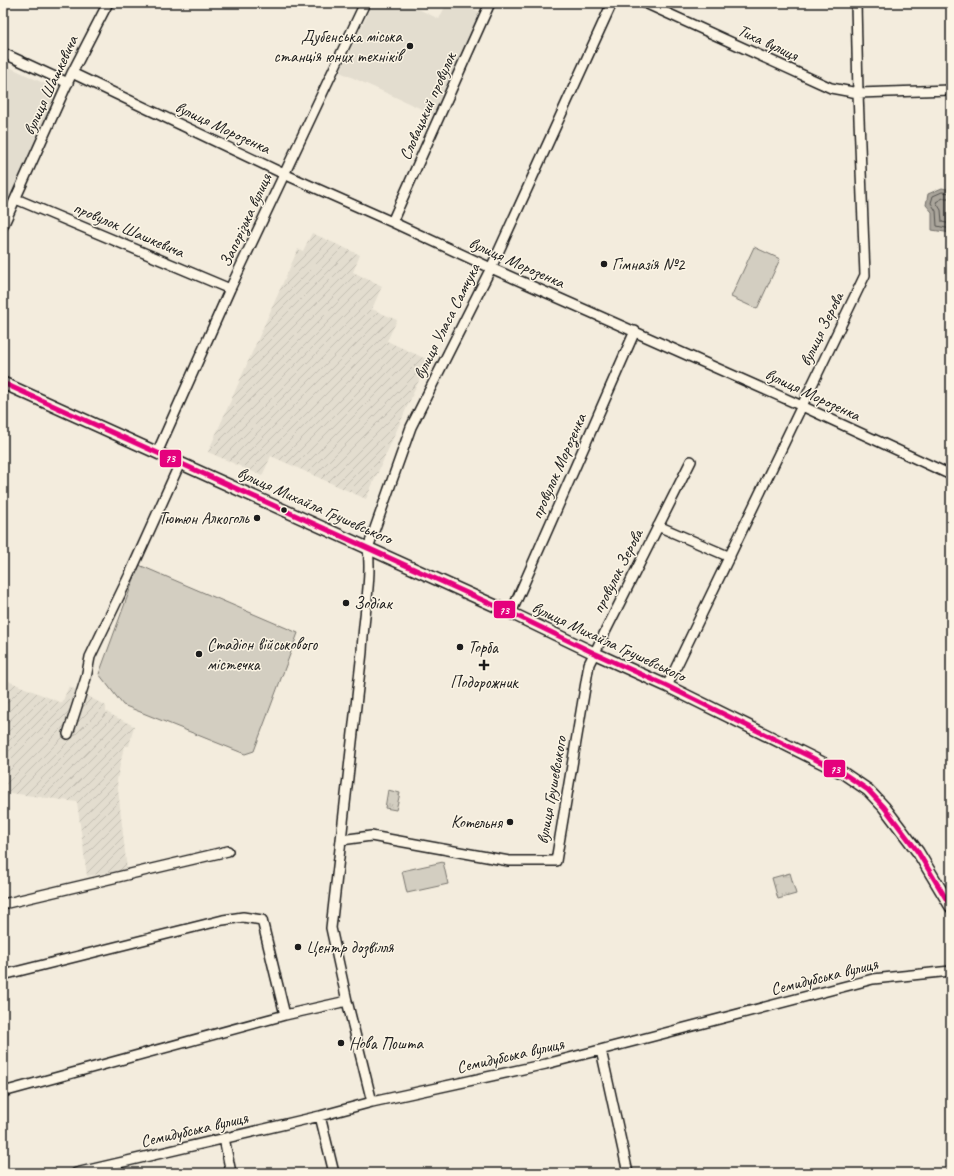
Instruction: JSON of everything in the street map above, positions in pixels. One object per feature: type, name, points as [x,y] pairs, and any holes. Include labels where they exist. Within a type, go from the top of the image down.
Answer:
[{"type":"main road","name":"вулиця Михайла Грушевського","points":[[3,383],[512,613],[594,653],[667,686],[843,773],[868,790],[884,807],[918,852],[951,907]]},
{"type":"street","name":"вулиця Шашкевича","points":[[3,226],[72,73],[108,3]]},
{"type":"street","name":"Запорізька вулиця","points":[[157,453],[230,289],[365,3]]},
{"type":"street","name":"Словацький провулок","points":[[392,222],[490,3]]},
{"type":"street","name":"вулиця Уласа Самчука","points":[[368,548],[411,427],[491,268],[612,3]]},
{"type":"street","name":"Тиха вулиця","points":[[645,3],[831,88],[858,93],[951,90]]},
{"type":"street","name":"вулиця Зерова","points":[[667,686],[865,275],[856,3]]},
{"type":"street","points":[[3,54],[68,83]]},
{"type":"street","name":"вулиця Морозенка","points":[[72,73],[284,174],[802,406],[951,475]]},
{"type":"street","name":"провулок Шашкевича","points":[[16,199],[230,289]]},
{"type":"street","name":"провулок Морозенка","points":[[512,613],[635,331]]},
{"type":"street","name":"провулок Зерова","points":[[594,653],[691,461]]},
{"type":"street","points":[[68,734],[86,678],[90,657],[129,576],[180,463]]},
{"type":"street","name":"провулок Зерова","points":[[658,526],[730,557]]},
{"type":"street","points":[[368,548],[370,564],[363,626],[362,652],[331,928],[372,1102]]},
{"type":"street","name":"вулиця Грушевського","points":[[341,840],[372,836],[508,861],[556,861],[589,664],[594,653]]},
{"type":"street","points":[[3,904],[228,851]]},
{"type":"street","points":[[3,975],[208,923],[243,917],[262,920],[285,1016]]},
{"type":"street","name":"Семидубська вулиця","points":[[76,1173],[320,1116],[372,1102],[546,1064],[873,979],[950,972]]},
{"type":"street","points":[[3,1092],[285,1016],[347,1001]]},
{"type":"street","points":[[601,1050],[628,1173]]},
{"type":"street","points":[[320,1116],[334,1173]]},
{"type":"street","points":[[224,1138],[231,1173]]},
{"type":"shaded area","name":"Дубенська міська станція юних техніків","points":[[373,3],[406,3],[439,19],[447,3],[459,3],[482,13],[437,116],[340,72]]},
{"type":"shaded area","points":[[3,64],[60,91],[3,213]]},
{"type":"shaded area","points":[[312,233],[360,255],[353,272],[382,286],[372,309],[397,320],[387,341],[428,360],[366,499],[271,456],[262,476],[208,452],[298,249],[303,251]]},
{"type":"shaded area","points":[[3,679],[62,703],[69,686],[106,706],[106,712],[134,726],[129,746],[124,746],[117,780],[127,870],[87,876],[77,802],[3,792]]},
{"type":"green space","points":[[754,247],[780,259],[757,309],[731,297]]},
{"type":"green space","name":"Стадіон військового містечка","points":[[139,565],[298,633],[254,751],[245,754],[123,705],[99,674]]},
{"type":"green space","points":[[388,790],[400,793],[396,810],[385,808]]},
{"type":"green space","points":[[443,862],[448,884],[407,893],[402,871]]},
{"type":"green space","points":[[790,873],[796,894],[778,899],[772,878]]},
{"type":"water","points":[[942,188],[951,190],[951,233],[932,230],[932,212],[926,205],[928,194]]},
{"type":"transit line","name":"73","points":[[3,383],[509,612],[667,686],[843,773],[868,790],[884,807],[918,852],[951,907]]},
{"type":"place","name":"Дубенська міська станція юних техніків","points":[[410,46]]},
{"type":"place","name":"Гімназія №2","points":[[604,264]]},
{"type":"place","name":"Тютюн Алкоголь","points":[[257,518]]},
{"type":"place","name":"Зодіак","points":[[346,603]]},
{"type":"place","name":"Торба","points":[[460,647]]},
{"type":"place","name":"Стадіон військового містечка","points":[[199,654]]},
{"type":"place","name":"Подорожник","points":[[484,665]]},
{"type":"place","name":"Котельня","points":[[510,822]]},
{"type":"place","name":"Центр дозвілля","points":[[298,947]]},
{"type":"place","name":"Нова Пошта","points":[[341,1043]]}]
